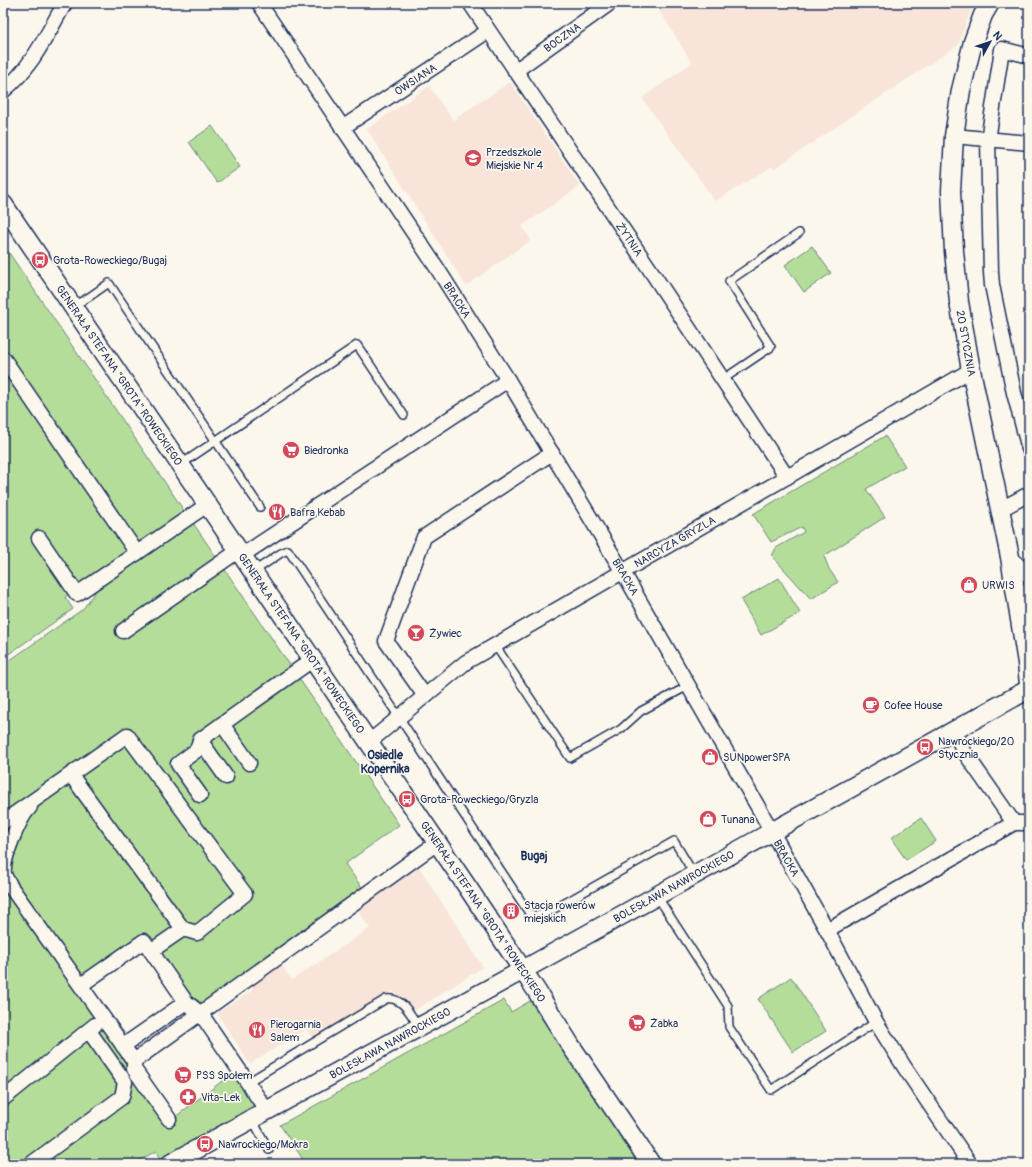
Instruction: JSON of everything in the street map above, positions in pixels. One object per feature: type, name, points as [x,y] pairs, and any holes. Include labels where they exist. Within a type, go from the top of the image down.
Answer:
[{"type":"street","points":[[3,92],[21,76],[65,3]]},
{"type":"street","name":"BRACKA","points":[[259,3],[437,268],[508,380],[622,571],[688,686],[826,930],[876,1022],[905,1068],[970,1164]]},
{"type":"street","name":"ŻYTNIA","points":[[470,3],[644,261],[787,478]]},
{"type":"street","name":"BOCZNA","points":[[515,71],[610,3]]},
{"type":"street","name":"20 STYCZNIA","points":[[990,3],[983,15],[973,42],[961,90],[954,136],[951,191],[954,251],[959,302],[971,370],[1010,557],[1029,684]]},
{"type":"street","name":"OWSIANA","points":[[342,128],[488,31]]},
{"type":"street","points":[[1029,56],[1002,49],[988,140],[989,243],[992,285],[1014,393],[1029,449]]},
{"type":"street","points":[[954,136],[1029,143]]},
{"type":"street","name":"GENERAŁA STEFANA \"GROTA\" ROWECKIEGO","points":[[3,204],[548,1007],[571,1046],[651,1164]]},
{"type":"street","points":[[3,358],[137,553]]},
{"type":"street","name":"NARCYZA GRYZLA","points":[[368,742],[466,662],[622,571],[787,478],[971,370]]},
{"type":"street","points":[[123,631],[240,553],[508,380]]},
{"type":"street","points":[[425,696],[386,641],[424,537],[552,454]]},
{"type":"street","points":[[1001,509],[1029,494]]},
{"type":"street","points":[[39,538],[77,594],[207,505]]},
{"type":"street","points":[[1010,557],[1029,576]]},
{"type":"street","points":[[200,796],[178,764],[197,750],[200,740],[312,660]]},
{"type":"street","name":"BOLESŁAWA NAWROCKIEGO","points":[[170,1164],[1029,689]]},
{"type":"street","points":[[222,724],[249,764]]},
{"type":"street","points":[[954,731],[968,758],[1014,824]]},
{"type":"street","points":[[3,822],[127,735],[245,894],[197,933],[183,928],[71,775]]},
{"type":"street","points":[[200,740],[226,777]]},
{"type":"street","points":[[44,794],[28,808],[16,828],[6,857],[4,875],[6,881],[134,1062],[134,1069],[169,1119]]},
{"type":"street","points":[[826,930],[1014,824],[1029,823]]},
{"type":"street","points":[[134,1062],[437,843]]},
{"type":"street","points":[[151,951],[183,928]]},
{"type":"street","points":[[80,985],[144,941],[186,1002],[201,1014],[248,1082],[259,1115]]},
{"type":"street","points":[[123,1046],[186,1002]]},
{"type":"street","points":[[3,1099],[89,1031],[103,1018]]},
{"type":"street","points":[[31,1164],[122,1097],[125,1082],[89,1031]]},
{"type":"lane","points":[[722,380],[772,347],[729,281],[799,233]]},
{"type":"lane","points":[[72,306],[89,297],[109,283],[260,507]]},
{"type":"lane","points":[[180,465],[356,345],[404,416]]},
{"type":"lane","points":[[253,572],[281,552],[288,550],[529,913],[536,916],[548,913],[674,840],[694,875]]},
{"type":"lane","points":[[495,645],[570,758],[621,729],[641,711],[688,686]]},
{"type":"lane","points":[[657,895],[728,1006],[729,1027],[771,1090],[876,1022]]},
{"type":"lane","points":[[248,1082],[386,999],[397,999],[419,1027]]},
{"type":"lane","points":[[259,1115],[269,1150]]},
{"type":"shaded area","points":[[655,3],[973,3],[958,45],[775,168],[771,167],[715,201],[642,98],[692,63]]},
{"type":"shaded area","name":"Przedszkole Miejskie Nr 4","points":[[510,82],[580,186],[522,226],[531,240],[466,286],[367,129],[429,86],[453,120]]},
{"type":"shaded area","points":[[417,864],[483,967],[412,1012],[393,991],[315,1043],[306,1029],[250,1064],[217,1013],[253,990],[250,986],[281,965],[292,980],[370,928],[355,906]]},
{"type":"green space","points":[[212,126],[240,167],[217,183],[189,142]]},
{"type":"green space","points":[[3,244],[185,512],[65,597],[73,609],[3,658]]},
{"type":"green space","points":[[812,246],[831,273],[804,292],[785,265]]},
{"type":"green space","points":[[885,436],[905,466],[866,489],[885,517],[824,556],[829,569],[838,582],[811,599],[772,556],[776,548],[804,532],[802,527],[771,542],[753,514]]},
{"type":"green space","points":[[193,523],[399,825],[345,864],[363,889],[202,1003],[188,994],[143,935],[76,984],[166,1124],[234,1072],[254,1100],[253,1106],[160,1160],[156,1151],[133,1164],[3,1164],[3,665],[83,609],[97,589]]},
{"type":"green space","points":[[779,578],[800,613],[761,635],[741,600]]},
{"type":"green space","points":[[921,818],[936,841],[906,860],[891,838]]},
{"type":"green space","points":[[791,977],[826,1031],[793,1052],[758,999]]},
{"type":"green space","points":[[504,1000],[511,1012],[530,1001],[640,1164],[306,1164],[280,1125]]},
{"type":"place","name":"Przedszkole Miejskie Nr 4","points":[[473,158]]},
{"type":"place","name":"Grota-Roweckiego/Bugaj","points":[[40,260]]},
{"type":"place","name":"Biedronka","points":[[291,450]]},
{"type":"place","name":"Bafra Kebab","points":[[277,512]]},
{"type":"place","name":"URWIS","points":[[969,585]]},
{"type":"place","name":"Żywiec","points":[[416,633]]},
{"type":"place","name":"Cofee House","points":[[871,705]]},
{"type":"place","name":"Nawrockiego/20 Stycznia","points":[[925,747]]},
{"type":"place","name":"SUNpowerSPA","points":[[710,757]]},
{"type":"place","name":"Grota-Roweckiego/Gryzla","points":[[407,799]]},
{"type":"place","name":"Tunana","points":[[708,819]]},
{"type":"place","name":"Stacja rowerów miejskich","points":[[511,911]]},
{"type":"place","name":"Żabka","points":[[637,1023]]},
{"type":"place","name":"Pierogarnia Salem","points":[[257,1030]]},
{"type":"place","name":"PSS Społem","points":[[183,1075]]},
{"type":"place","name":"Vita-Lek","points":[[188,1097]]},
{"type":"place","name":"Nawrockiego/Mokra","points":[[205,1144]]},
{"type":"district","name":"Osiedle Kopernika","points":[[385,762]]},
{"type":"district","name":"Bugaj","points":[[534,856]]}]
